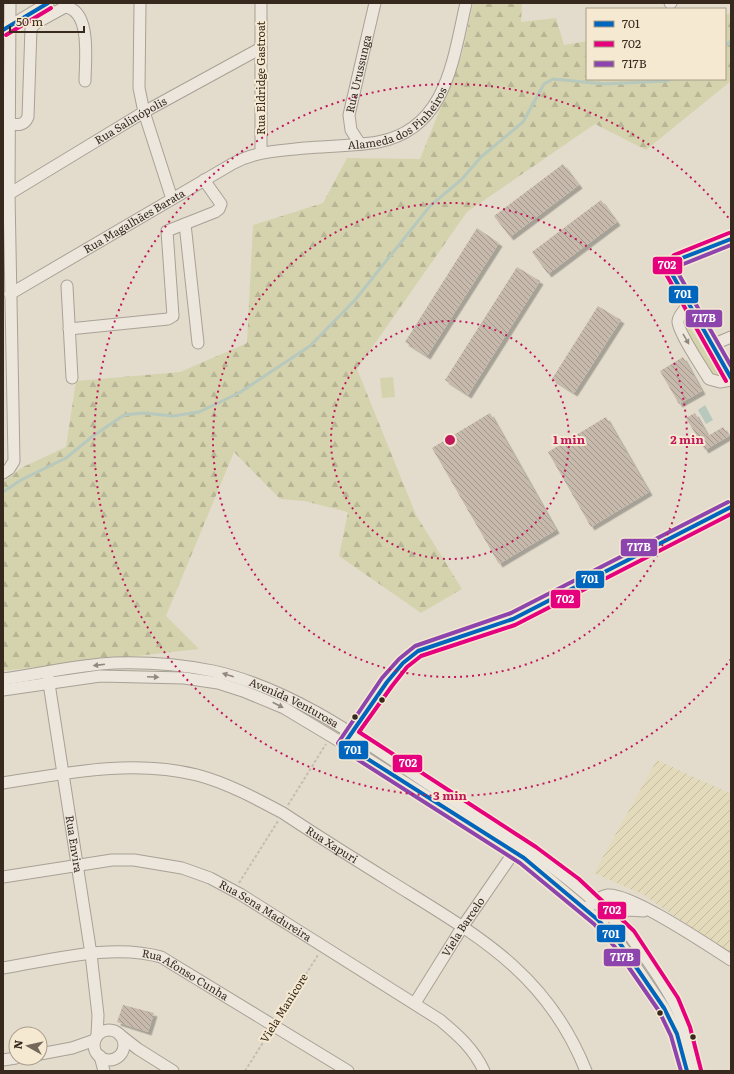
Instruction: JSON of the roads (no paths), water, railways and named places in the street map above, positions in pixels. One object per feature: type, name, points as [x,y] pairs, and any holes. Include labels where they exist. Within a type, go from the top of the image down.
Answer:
[{"type":"street","points":[[3,473],[14,461],[6,195],[9,124],[6,28],[10,3]]},
{"type":"street","points":[[6,28],[48,3]]},
{"type":"street","points":[[140,3],[139,88],[144,112],[172,199]]},
{"type":"street","name":"Rua Eldridge Gastroat","points":[[261,3],[261,152]]},
{"type":"street","name":"Rua Urussunga","points":[[360,144],[352,130],[349,115],[375,3]]},
{"type":"street","name":"Alameda dos Pinheiros","points":[[261,152],[378,142],[406,132],[431,110],[440,97],[448,78],[466,3]]},
{"type":"street","points":[[9,124],[21,125],[26,123],[28,117],[31,28],[36,23],[65,7],[70,7],[78,16],[85,30],[85,80]]},
{"type":"street","name":"Rua Salinópolis","points":[[6,195],[144,112],[260,48]]},
{"type":"street","name":"Rua Magalhães Barata","points":[[10,294],[241,159],[261,152]]},
{"type":"street","points":[[69,329],[168,319],[173,316],[174,309],[166,236],[167,231],[220,209],[221,204],[204,180]]},
{"type":"street","points":[[185,224],[198,342]]},
{"type":"street","points":[[688,305],[678,320],[680,329],[709,379],[720,382],[731,379],[673,278],[672,269],[678,260],[731,239]]},
{"type":"street","points":[[67,286],[72,378]]},
{"type":"street","points":[[712,345],[731,337]]},
{"type":"street","points":[[344,744],[387,682],[404,663],[418,651],[513,619],[731,507]]},
{"type":"street","name":"Avenida Venturosa","points":[[3,690],[115,663],[180,667],[216,672],[282,694],[351,734],[532,852],[575,884],[594,901],[629,935],[673,1001],[684,1028],[695,1071]]},
{"type":"street","name":"Avenida Venturosa","points":[[3,679],[114,675],[184,678],[218,683],[270,701],[344,744],[514,852],[539,870],[598,920],[619,942],[664,1008],[677,1034],[687,1071]]},
{"type":"street","name":"Rua Envira","points":[[48,678],[91,954],[98,1015],[96,1038]]},
{"type":"street","name":"Rua Xapuri","points":[[3,783],[95,769],[126,768],[161,770],[196,775],[226,785],[283,813],[462,926],[492,947],[519,970],[546,1001],[568,1032],[586,1071]]},
{"type":"street","name":"Viela Barcelo","points":[[415,1003],[462,926],[514,852]]},
{"type":"street","name":"Rua Sena Madureira","points":[[3,877],[112,860],[134,860],[182,868],[210,878],[240,894],[415,1003],[463,1039],[478,1058],[484,1071]]},
{"type":"street","points":[[586,910],[594,901],[608,895],[621,898],[653,912],[731,960]]},
{"type":"street","points":[[598,920],[628,910],[653,912]]},
{"type":"street","name":"Rua Afonso Cunha","points":[[3,968],[91,954],[130,951],[146,952],[161,957],[348,1071]]},
{"type":"street","name":"Rua Envira","points":[[98,1015],[108,1030]]},
{"type":"street","points":[[48,1052],[72,1048],[96,1038],[108,1030],[120,1034],[138,1049],[173,1071]]},
{"type":"street","points":[[120,1034],[123,1042],[122,1051]]},
{"type":"street","points":[[96,1038],[95,1049],[102,1056],[108,1071]]},
{"type":"street","points":[[72,1048],[115,1058],[122,1051],[138,1049]]},
{"type":"street","points":[[102,1056],[104,1071]]},
{"type":"waterway","points":[[726,45],[731,41]]},
{"type":"waterway","points":[[3,492],[21,480],[66,458],[93,436],[124,415],[143,413],[173,416],[199,412],[239,393],[310,346],[355,300],[430,206],[462,179],[481,157],[523,122],[544,84],[553,79],[604,84],[669,80]]}]
